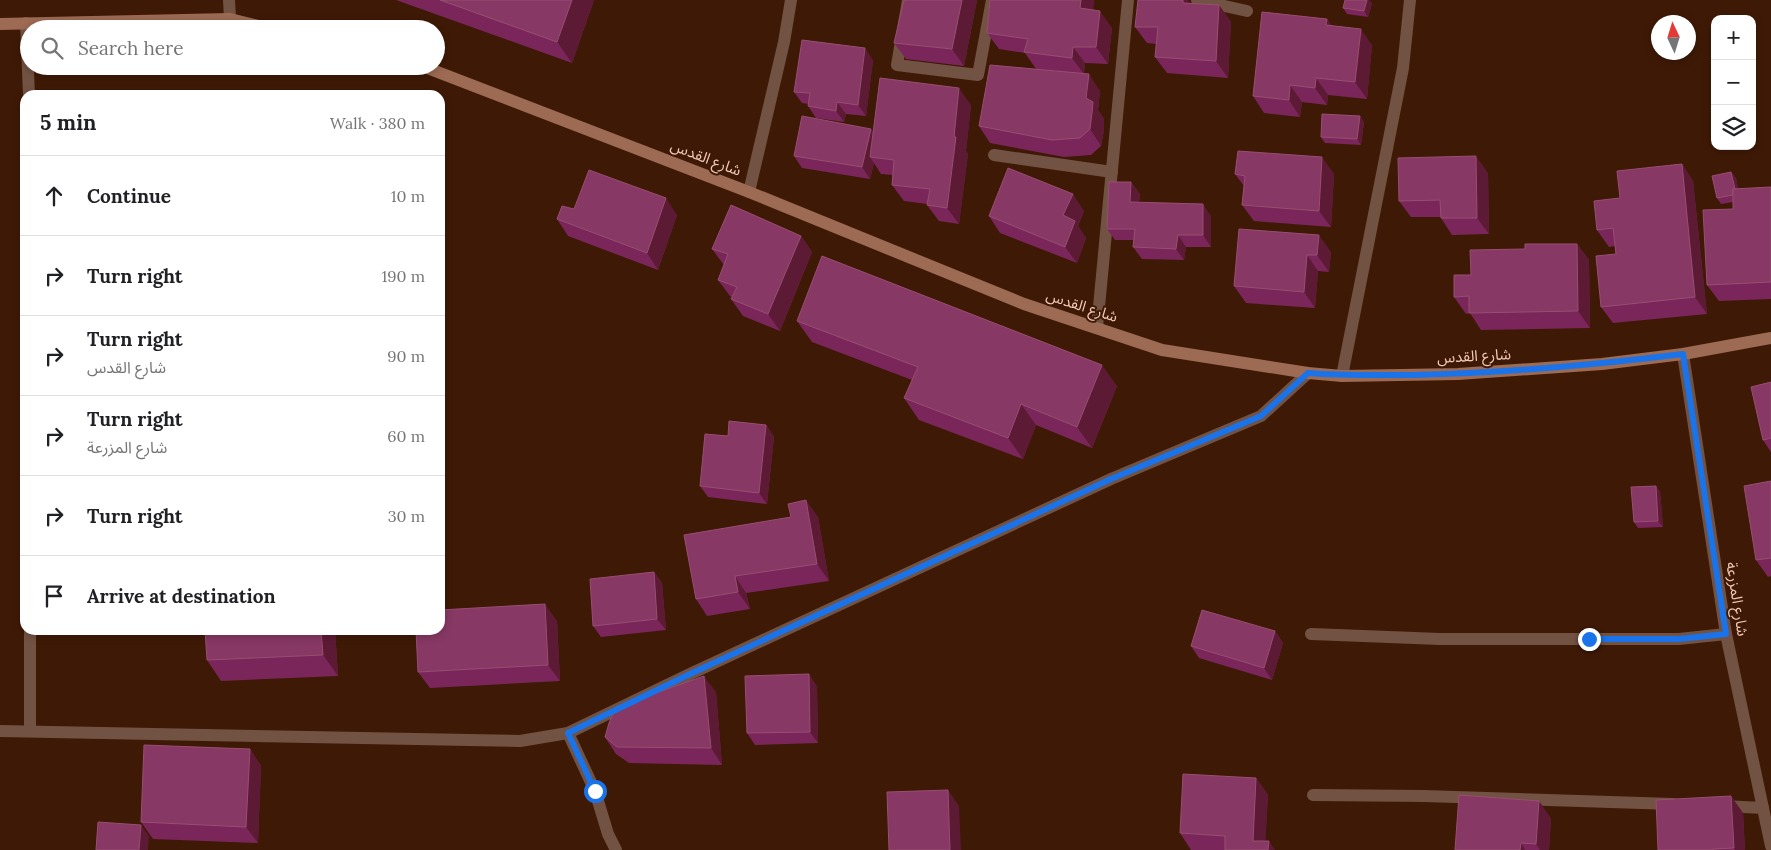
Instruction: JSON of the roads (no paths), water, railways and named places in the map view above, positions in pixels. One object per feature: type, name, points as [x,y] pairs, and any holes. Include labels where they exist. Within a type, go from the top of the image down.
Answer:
[{"type":"main road","points":[[162,20],[234,20]]},
{"type":"main road","points":[[0,24],[20,22]]},
{"type":"main road","name":"شارع القدس","points":[[445,75],[749,192],[1024,304],[1162,350],[1308,373],[1342,376],[1458,374],[1602,364],[1683,354],[1771,338]]},
{"type":"street","points":[[229,0],[230,19]]},
{"type":"street","points":[[749,192],[784,42],[791,0]]},
{"type":"street","points":[[908,0],[897,65],[978,75],[992,0]]},
{"type":"street","points":[[1097,328],[1128,0]]},
{"type":"street","points":[[1197,0],[1247,11]]},
{"type":"street","points":[[1342,376],[1403,68],[1410,0]]},
{"type":"street","points":[[28,75],[29,90]]},
{"type":"street","points":[[994,155],[1112,172]]},
{"type":"street","name":"شارع المزرعة","points":[[1683,354],[1726,634],[1771,846]]},
{"type":"street","points":[[0,731],[520,740],[568,733],[690,674],[1111,479],[1261,416],[1308,373]]},
{"type":"street","points":[[1311,634],[1440,639],[1679,639],[1726,634]]},
{"type":"street","points":[[30,635],[30,731]]},
{"type":"street","points":[[568,733],[595,791],[608,834],[616,850]]},
{"type":"street","points":[[1313,794],[1489,797],[1684,804]]},
{"type":"street","points":[[1714,806],[1763,808]]}]
